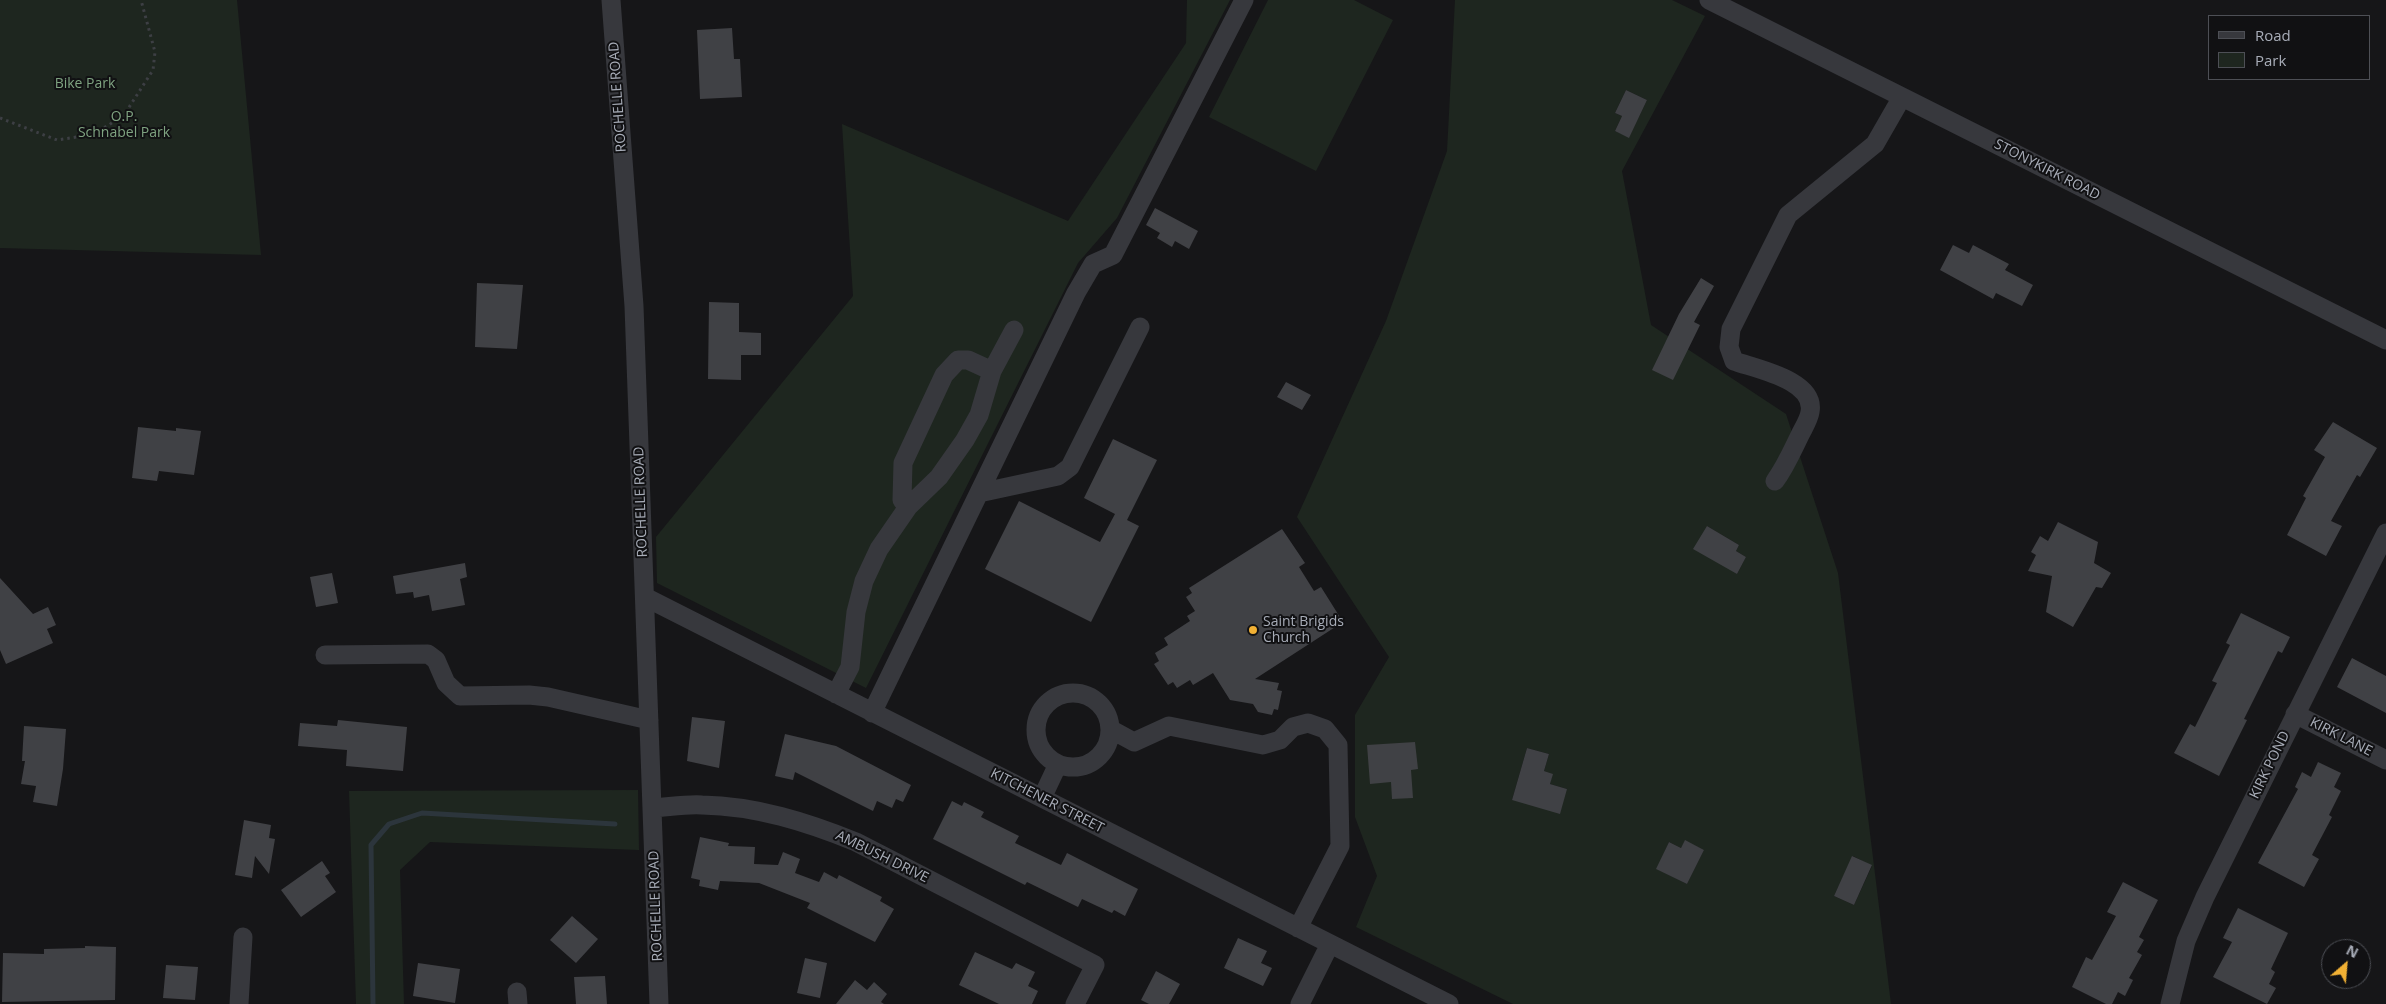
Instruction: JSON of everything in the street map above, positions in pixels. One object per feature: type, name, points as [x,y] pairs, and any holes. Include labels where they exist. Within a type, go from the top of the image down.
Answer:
[{"type":"street","name":"ROCHELLE ROAD","points":[[611,0],[634,306],[659,1004]]},
{"type":"street","points":[[872,713],[998,450],[1076,293],[1093,264],[1113,256],[1244,0]]},
{"type":"street","name":"STONYKIRK ROAD","points":[[1708,0],[2386,340]]},
{"type":"street","points":[[1775,481],[1783,470],[1810,413],[1810,399],[1804,390],[1791,381],[1734,361],[1729,347],[1731,329],[1788,215],[1875,144],[1902,98]]},
{"type":"street","points":[[979,493],[1058,476],[1070,467],[1140,327]]},
{"type":"street","points":[[836,694],[850,666],[856,612],[864,581],[879,549],[908,507],[939,477],[965,440],[979,415],[992,371],[1014,330]]},
{"type":"street","points":[[908,507],[902,500],[903,464],[944,375],[958,360],[968,360],[992,371]]},
{"type":"street","name":"KIRK POND","points":[[2170,1004],[2186,941],[2205,897],[2386,533]]},
{"type":"street","name":"KITCHENER STREET","points":[[644,597],[1449,1004]]},
{"type":"street","points":[[325,655],[428,654],[436,660],[446,683],[460,696],[529,695],[548,697],[649,720]]},
{"type":"street","points":[[1073,692],[1088,695],[1100,703],[1109,715],[1112,730],[1108,745],[1100,757],[1088,765],[1073,768],[1058,764],[1047,757],[1040,747],[1036,734],[1040,712],[1046,704],[1058,695],[1073,692]]},
{"type":"street","name":"KIRK LANE","points":[[2295,714],[2386,760]]},
{"type":"street","points":[[1112,730],[1134,742],[1169,726],[1263,746],[1280,740],[1293,727],[1308,723],[1325,729],[1338,745],[1340,846],[1298,928]]},
{"type":"street","points":[[1042,798],[1058,764]]},
{"type":"street","name":"AMBUSH DRIVE","points":[[652,808],[702,805],[742,808],[781,816],[819,827],[856,842],[1095,965],[1075,1004]]},
{"type":"street","points":[[238,1004],[243,936]]},
{"type":"street","points":[[1300,1004],[1330,944]]},
{"type":"path","points":[[0,118],[57,140],[90,135],[109,125],[126,112],[153,70],[155,52],[140,0]]},
{"type":"green space","name":"O.P. Schnabel Park","points":[[0,0],[237,0],[261,255],[0,248]]},
{"type":"green space","points":[[1187,0],[1230,0],[1117,218],[1078,263],[866,688],[657,583],[656,537],[853,296],[842,124],[1068,221],[1186,43]]},
{"type":"green space","points":[[1268,0],[1354,0],[1393,20],[1316,171],[1209,117]]},
{"type":"green space","points":[[1455,0],[1672,0],[1705,16],[1622,171],[1651,325],[1786,414],[1838,573],[1891,1004],[1513,1004],[1356,927],[1377,876],[1355,817],[1355,715],[1389,657],[1297,517],[1386,321],[1447,151]],"holes":[[[1626,90],[1647,100],[1629,137],[1615,131],[1622,116],[1615,113]],[[1707,526],[1739,545],[1736,551],[1746,557],[1737,574]],[[1527,748],[1549,754],[1544,771],[1552,774],[1550,784],[1567,789],[1512,800]],[[1685,841],[1704,850],[1687,884],[1657,869],[1669,842],[1681,848]],[[1853,856],[1872,866],[1854,905],[1834,896]]]},
{"type":"green space","points":[[638,790],[639,850],[430,842],[400,870],[404,1004],[356,1004],[349,791]]},
{"type":"building","points":[[732,28],[734,59],[740,59],[742,97],[700,99],[697,30]]},
{"type":"building","points":[[1626,90],[1647,100],[1629,138],[1615,131],[1622,116],[1615,113]]},
{"type":"building","points":[[1155,208],[1198,231],[1189,249],[1175,241],[1172,247],[1157,238],[1160,233],[1146,225]]},
{"type":"building","points":[[1953,245],[1969,253],[1973,245],[2009,264],[2005,270],[2033,285],[2022,306],[1996,293],[1993,299],[1940,270]]},
{"type":"building","points":[[1701,278],[1714,286],[1694,322],[1700,325],[1673,380],[1652,370],[1679,314]]},
{"type":"building","points":[[477,283],[523,285],[517,349],[475,347]]},
{"type":"building","points":[[709,302],[739,303],[739,332],[761,333],[761,355],[741,355],[741,380],[708,379]]},
{"type":"building","points":[[1286,382],[1311,395],[1302,410],[1277,397]]},
{"type":"building","points":[[2333,422],[2377,448],[2360,477],[2357,475],[2331,521],[2342,526],[2326,556],[2287,535],[2306,498],[2303,496],[2325,457],[2314,450]]},
{"type":"building","points":[[138,427],[176,431],[176,428],[201,431],[194,475],[159,471],[157,481],[132,478]]},
{"type":"building","points":[[1113,439],[1157,460],[1127,520],[1139,526],[1091,622],[985,569],[1019,501],[1100,542],[1115,514],[1084,498]]},
{"type":"building","points":[[2058,522],[2098,542],[2094,563],[2111,573],[2102,588],[2096,587],[2073,627],[2046,612],[2052,576],[2028,571],[2036,555],[2031,552],[2040,536],[2048,541]]},
{"type":"building","points":[[1707,526],[1739,545],[1736,551],[1746,557],[1737,574],[1693,549]]},
{"type":"building","name":"Saint Brigids Church","points":[[1282,529],[1305,563],[1299,567],[1314,591],[1321,587],[1343,622],[1255,679],[1279,683],[1277,690],[1282,691],[1278,710],[1274,709],[1272,715],[1258,712],[1253,704],[1230,700],[1213,673],[1193,685],[1190,680],[1177,688],[1173,682],[1168,685],[1154,664],[1159,661],[1155,653],[1168,645],[1164,638],[1190,621],[1187,616],[1195,611],[1186,597],[1192,593],[1189,588]]},
{"type":"building","points":[[465,563],[467,577],[460,579],[465,605],[432,611],[429,595],[414,598],[413,592],[396,594],[393,576]]},
{"type":"building","points":[[332,573],[338,603],[316,607],[310,577]]},
{"type":"building","points":[[0,578],[33,614],[48,607],[56,625],[47,629],[53,643],[6,664],[0,650]]},
{"type":"building","points":[[2241,613],[2290,637],[2282,653],[2278,651],[2244,719],[2247,720],[2219,776],[2174,753],[2190,724],[2195,727],[2217,683],[2212,681],[2230,645],[2226,643]]},
{"type":"building","points":[[2352,658],[2386,676],[2386,713],[2337,687]]},
{"type":"building","points":[[692,717],[725,721],[719,768],[687,761]]},
{"type":"building","points":[[338,720],[407,727],[403,771],[346,766],[347,750],[298,746],[300,723],[337,726]]},
{"type":"building","points":[[24,726],[66,729],[63,769],[57,806],[33,802],[36,786],[21,784],[25,761],[22,761]]},
{"type":"building","points":[[785,734],[836,746],[911,785],[903,802],[896,799],[892,808],[877,801],[873,811],[795,772],[793,780],[775,776]]},
{"type":"building","points":[[1415,742],[1418,769],[1411,770],[1413,798],[1392,799],[1391,782],[1370,784],[1367,745]]},
{"type":"building","points":[[1527,748],[1549,754],[1544,771],[1553,774],[1550,784],[1567,789],[1560,814],[1512,800]]},
{"type":"building","points":[[2318,762],[2341,773],[2334,787],[2341,791],[2329,815],[2332,817],[2312,855],[2319,859],[2304,887],[2258,863],[2298,789],[2295,787],[2302,772],[2311,777]]},
{"type":"building","points":[[952,801],[962,806],[964,802],[984,812],[981,817],[1019,836],[1015,843],[1061,865],[1067,853],[1138,889],[1125,916],[1114,910],[1112,913],[1082,899],[1078,907],[1027,882],[1025,885],[933,839]]},
{"type":"building","points":[[244,820],[271,825],[269,838],[275,839],[269,874],[255,856],[252,878],[235,875]]},
{"type":"building","points":[[700,837],[729,843],[728,846],[755,847],[754,864],[778,865],[783,852],[800,859],[795,873],[819,882],[824,872],[837,879],[839,875],[882,897],[880,901],[894,909],[875,942],[807,908],[810,903],[759,883],[720,881],[718,890],[699,886],[700,880],[691,878]]},
{"type":"building","points":[[1685,840],[1704,850],[1687,884],[1656,869],[1669,842],[1681,848]]},
{"type":"building","points":[[1852,856],[1872,865],[1854,905],[1834,896]]},
{"type":"building","points":[[322,861],[330,873],[325,876],[336,892],[301,917],[281,890]]},
{"type":"building","points":[[2123,882],[2158,900],[2139,937],[2144,940],[2137,952],[2142,955],[2129,978],[2133,980],[2125,996],[2118,992],[2112,1004],[2106,1004],[2072,987],[2086,957],[2092,960],[2116,916],[2107,912]]},
{"type":"building","points":[[2238,908],[2288,933],[2271,969],[2275,972],[2269,984],[2276,988],[2267,1004],[2213,977],[2232,942],[2223,938]]},
{"type":"building","points":[[572,916],[598,939],[576,963],[550,940]]},
{"type":"building","points":[[1238,938],[1267,951],[1261,963],[1272,968],[1263,986],[1224,968]]},
{"type":"building","points":[[85,946],[116,947],[115,1000],[2,1002],[3,953],[44,954],[44,949],[85,948]]},
{"type":"building","points":[[975,952],[1012,969],[1016,963],[1035,972],[1028,986],[1038,991],[1032,1004],[999,1004],[959,985]]},
{"type":"building","points":[[805,958],[827,963],[820,998],[797,993]]},
{"type":"building","points":[[418,963],[460,969],[455,1003],[413,996]]},
{"type":"building","points":[[166,965],[198,967],[195,1000],[163,998]]},
{"type":"building","points":[[1156,971],[1180,984],[1169,1004],[1149,1004],[1141,1000]]},
{"type":"building","points":[[605,976],[607,1004],[576,1004],[574,977]]},
{"type":"building","points":[[855,980],[867,990],[874,982],[887,994],[881,1002],[884,1004],[836,1004]]},
{"type":"waterway","points":[[373,1004],[371,845],[389,824],[422,813],[615,824]]},
{"type":"place","name":"Saint Brigids Church","points":[[1253,630]]},
{"type":"park label","name":"Bike Park","points":[[85,84]]}]
